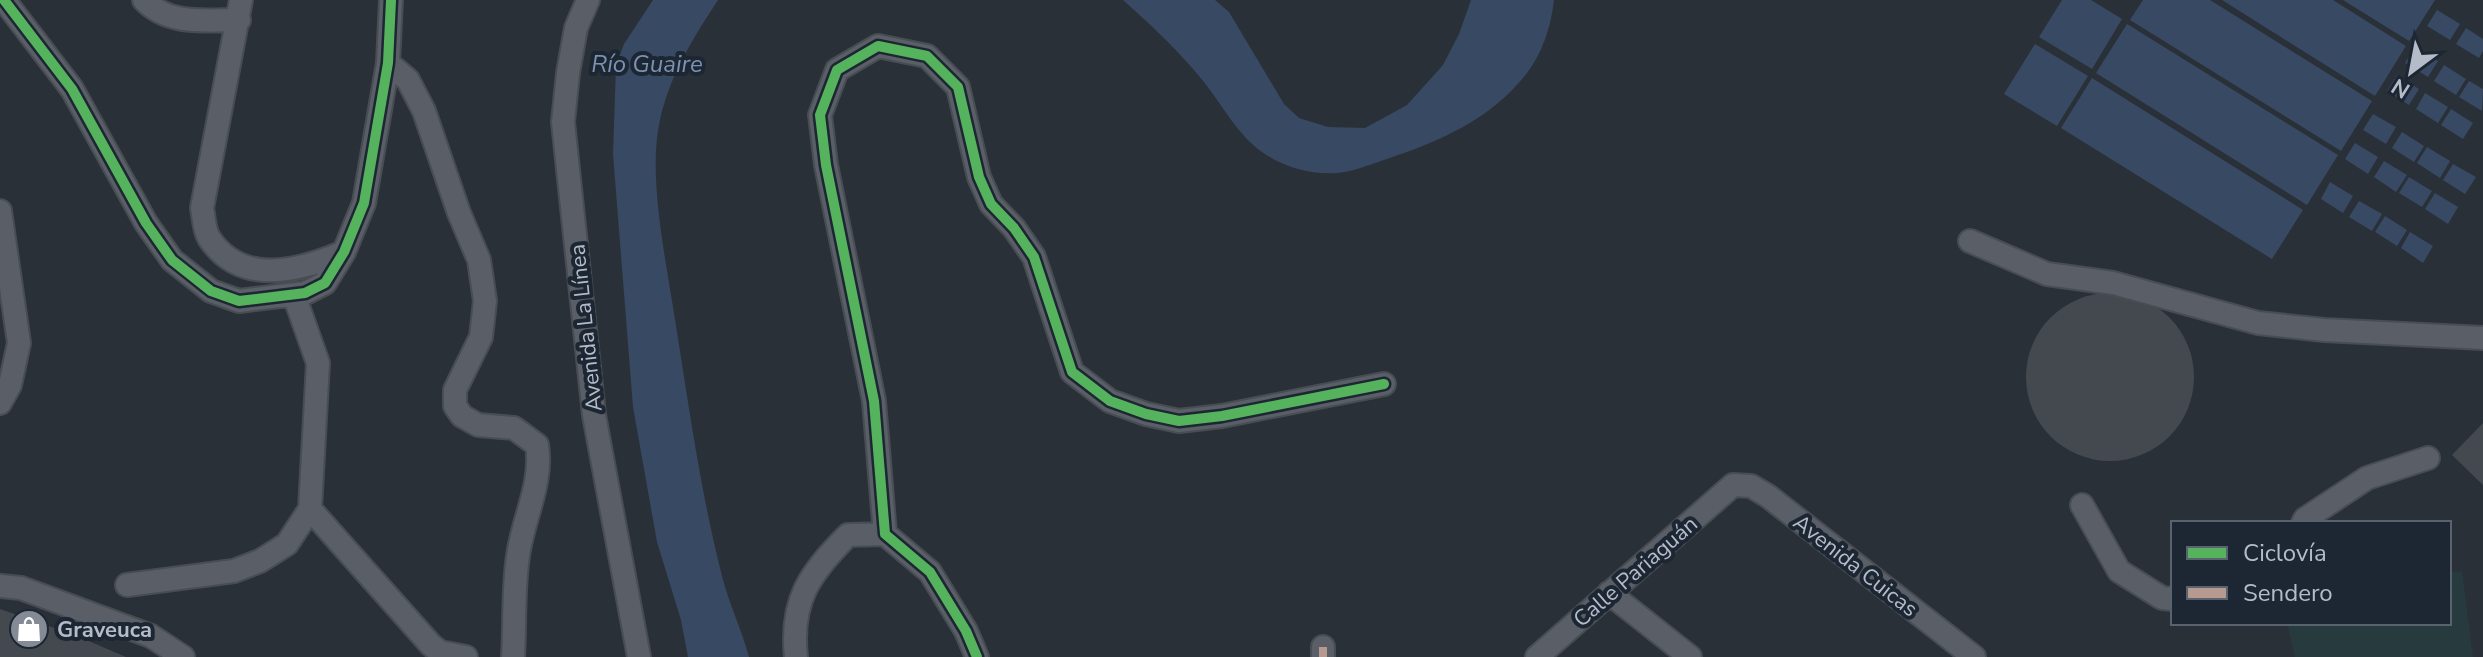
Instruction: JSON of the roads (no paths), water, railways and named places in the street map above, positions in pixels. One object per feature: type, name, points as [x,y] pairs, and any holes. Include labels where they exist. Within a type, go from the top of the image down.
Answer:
[{"type":"street","points":[[4,0],[72,89],[146,223],[172,260],[211,291],[239,301],[305,293],[325,283],[344,252],[364,203],[388,63],[391,0]]},
{"type":"street","points":[[144,0],[155,11],[178,19],[240,10],[202,208],[208,236],[224,255],[253,271],[314,265],[344,252]]},
{"type":"street","name":"Avenida La Línea","points":[[588,0],[576,28],[563,122],[594,415],[639,657]]},
{"type":"street","points":[[885,534],[874,401],[826,165],[820,115],[837,70],[878,46],[927,56],[958,87],[979,177],[991,204],[1014,228],[1034,257],[1072,372],[1110,401],[1146,414],[1179,421],[1222,416],[1384,384]]},
{"type":"street","points":[[388,63],[408,80],[424,111],[459,213],[479,260],[485,301],[481,337],[455,390],[455,406],[462,416],[478,425],[514,428],[537,445],[540,460],[537,481],[518,555],[513,657]]},
{"type":"street","points":[[0,211],[19,343],[10,385],[0,403]]},
{"type":"street","points":[[1970,241],[2047,274],[2113,283],[2258,323],[2324,330],[2483,338]]},
{"type":"street","points":[[127,585],[234,571],[260,561],[287,544],[310,509],[318,363],[294,295]]},
{"type":"street","points":[[2304,521],[2367,478],[2428,458]]},
{"type":"street","name":"Calle Pariaguán","points":[[1537,657],[1733,485]]},
{"type":"street","name":"Avenida Cuicas","points":[[1733,485],[1751,486],[1768,496],[1974,657]]},
{"type":"street","points":[[2082,505],[2119,571],[2162,598],[2171,599]]},
{"type":"street","points":[[310,509],[431,645],[440,652],[466,657]]},
{"type":"street","points":[[796,657],[799,602],[818,565],[848,535],[885,534],[930,572],[966,631],[977,657]]},
{"type":"street","points":[[0,586],[21,588],[151,636],[183,657]]},
{"type":"street","points":[[1609,593],[1690,657]]},
{"type":"water","name":"Río Guaire","points":[[653,0],[718,0],[690,45],[668,91],[656,145],[657,189],[665,259],[707,508],[725,586],[749,657],[688,657],[681,620],[657,542],[633,407],[613,154],[616,65],[624,44]]},
{"type":"water","points":[[1123,0],[1215,0],[1229,12],[1284,104],[1299,118],[1328,127],[1365,128],[1407,105],[1443,65],[1459,34],[1471,0],[1554,0],[1538,56],[1527,73],[1497,104],[1462,127],[1424,145],[1355,170],[1327,173],[1288,166],[1253,145],[1185,60]]},
{"type":"water","points":[[2062,0],[2091,0],[2122,19],[2092,69],[2039,37]]},
{"type":"water","points":[[2143,0],[2210,0],[2372,101],[2341,151],[2130,20]]},
{"type":"water","points":[[2222,0],[2333,0],[2406,46],[2375,96]]},
{"type":"water","points":[[2343,0],[2435,0],[2409,41]]},
{"type":"water","points":[[2437,10],[2460,24],[2450,40],[2427,26]]},
{"type":"water","points":[[2127,24],[2338,155],[2307,205],[2096,73]]},
{"type":"water","points":[[2466,28],[2483,39],[2483,51],[2479,58],[2456,44]]},
{"type":"water","points":[[2035,44],[2088,76],[2057,126],[2004,94]]},
{"type":"water","points":[[2415,47],[2438,61],[2428,77],[2405,63]]},
{"type":"water","points":[[2444,65],[2466,79],[2456,95],[2434,81]]},
{"type":"water","points":[[2397,75],[2419,89],[2409,105],[2387,91]]},
{"type":"water","points":[[2092,78],[2303,210],[2272,259],[2061,128]]},
{"type":"water","points":[[2469,81],[2483,89],[2482,111],[2459,97]]},
{"type":"water","points":[[2425,93],[2448,107],[2438,123],[2416,109]]},
{"type":"water","points":[[2451,109],[2473,123],[2463,139],[2441,125]]},
{"type":"water","points":[[2373,114],[2396,127],[2386,144],[2363,130]]},
{"type":"water","points":[[2402,132],[2424,146],[2414,162],[2392,148]]},
{"type":"water","points":[[2355,143],[2378,157],[2368,174],[2345,159]]},
{"type":"water","points":[[2427,147],[2450,161],[2440,178],[2417,163]]},
{"type":"water","points":[[2384,161],[2407,175],[2396,192],[2374,177]]},
{"type":"water","points":[[2453,164],[2476,177],[2465,194],[2443,180]]},
{"type":"water","points":[[2409,177],[2432,191],[2422,207],[2399,193]]},
{"type":"water","points":[[2330,182],[2353,196],[2343,213],[2321,199]]},
{"type":"water","points":[[2435,193],[2458,207],[2448,224],[2425,209]]},
{"type":"water","points":[[2359,201],[2382,214],[2372,231],[2349,217]]},
{"type":"water","points":[[2385,216],[2407,230],[2397,246],[2375,232]]},
{"type":"water","points":[[2410,232],[2433,246],[2423,263],[2401,248]]},
{"type":"place","name":"Graveuca","points":[[29,629]]}]
